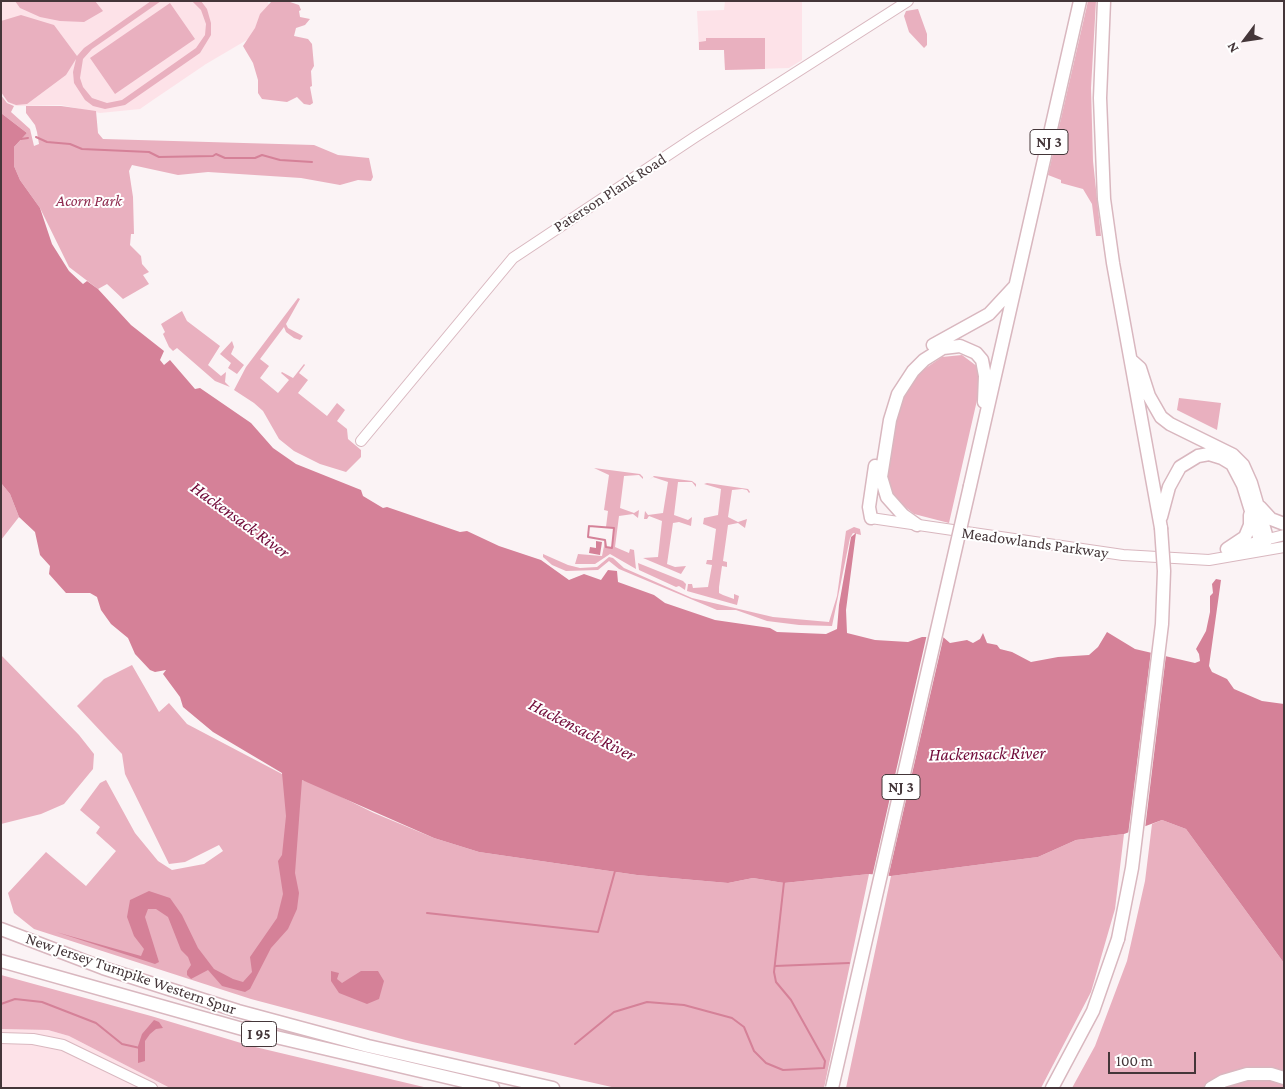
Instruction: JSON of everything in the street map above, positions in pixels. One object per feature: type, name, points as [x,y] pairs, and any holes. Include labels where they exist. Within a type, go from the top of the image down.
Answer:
[{"type":"highway","name":"NJ 3","points":[[832,1088],[1017,284],[1080,1]]},
{"type":"highway","points":[[1052,1088],[1091,1016],[1118,940],[1132,868],[1162,629],[1164,582],[1160,525],[1110,247],[1103,189],[1100,98],[1104,1]]},
{"type":"highway","points":[[872,518],[869,507],[882,419],[896,382],[908,365],[927,349],[989,314],[1017,284]]},
{"type":"highway","points":[[872,518],[877,508],[890,420],[898,394],[912,371],[943,348],[960,346],[976,353],[982,360],[985,376],[984,423]]},
{"type":"highway","points":[[1130,359],[1140,368],[1149,396],[1161,417],[1170,424],[1226,451],[1238,459],[1247,474],[1252,503],[1250,526],[1245,537],[1224,553]]},
{"type":"highway","points":[[1160,525],[1174,476],[1180,467],[1198,456],[1209,454],[1222,458],[1232,464],[1238,473],[1252,503],[1264,541]]},
{"type":"highway","points":[[882,466],[882,482],[887,498],[903,515],[917,525]]},
{"type":"highway","points":[[1252,503],[1271,519],[1284,524]]},
{"type":"highway","name":"New Jersey Turnpike Western Spur","points":[[1,929],[78,959],[206,1002],[395,1052],[552,1088]]},
{"type":"highway","points":[[1,938],[54,956],[78,959]]},
{"type":"highway","points":[[1,957],[27,969]]},
{"type":"highway","name":"New Jersey Turnpike Western Spur","points":[[1,961],[253,1032],[493,1088]]},
{"type":"highway","points":[[1211,1088],[1223,1081],[1247,1074],[1271,1074],[1284,1078]]},
{"type":"street","name":"Paterson Plank Road","points":[[361,441],[513,258],[699,134],[908,1]]},
{"type":"street","name":"Meadowlands Parkway","points":[[872,518],[1099,553],[1199,558],[1284,536]]},
{"type":"street","points":[[1264,541],[1284,542]]},
{"type":"street","name":"Meadowlands Parkway","points":[[1224,553],[1284,547]]},
{"type":"street","points":[[1,1038],[33,1039],[63,1045],[152,1088]]},
{"type":"shaded area","points":[[1,1],[267,1],[272,9],[257,34],[206,64],[140,109],[100,113],[61,105],[17,106],[8,103],[1,94]]},
{"type":"shaded area","points":[[725,1],[802,1],[802,60],[789,68],[725,70],[724,50],[699,50],[697,11],[724,10]]},
{"type":"shaded area","points":[[1,1029],[48,1030],[69,1036],[170,1088],[1,1088]]},
{"type":"green space","points":[[15,1],[95,1],[103,11],[84,22],[60,21],[40,17],[20,8]]},
{"type":"green space","points":[[151,1],[161,1],[92,49],[83,59],[80,78],[83,87],[92,98],[107,103],[122,100],[196,48],[205,35],[206,24],[201,10],[192,1],[201,1],[207,9],[211,23],[211,35],[200,53],[125,105],[105,109],[93,106],[85,100],[74,83],[73,72],[76,59],[66,75],[27,104],[16,105],[8,102],[1,92],[1,21],[21,15],[54,25],[77,56],[84,48]]},
{"type":"green space","points":[[287,1],[299,5],[301,10],[299,11],[300,17],[310,19],[305,25],[296,28],[294,36],[308,39],[312,44],[314,66],[311,71],[312,86],[310,87],[313,103],[310,105],[304,104],[297,97],[287,102],[262,99],[258,93],[258,80],[253,63],[243,46],[255,28],[260,14],[271,2]]},
{"type":"green space","points":[[1088,1],[1096,1],[1091,88],[1093,161],[1101,236],[1096,236],[1092,204],[1083,189],[1061,183],[1061,180],[1048,175]]},
{"type":"green space","points":[[170,3],[195,39],[115,94],[90,58]]},
{"type":"green space","points":[[918,9],[927,34],[927,45],[924,48],[909,32],[904,16],[906,11]]},
{"type":"green space","points":[[706,38],[765,38],[765,69],[725,70],[724,50],[699,50],[699,42],[706,41]]},
{"type":"green space","name":"Acorn Park","points":[[1,95],[7,103],[14,106],[11,112],[30,129],[34,146],[39,144],[37,132],[35,125],[26,113],[26,106],[61,106],[96,111],[98,133],[103,139],[314,145],[338,155],[369,158],[373,177],[371,181],[358,180],[340,185],[301,178],[208,172],[178,175],[132,165],[129,171],[133,197],[134,234],[131,234],[130,245],[141,256],[142,264],[149,272],[143,275],[149,284],[123,299],[107,284],[98,289],[69,267],[40,208],[20,180],[14,166],[14,147],[27,133],[1,113]]},
{"type":"green space","points":[[298,298],[300,299],[286,324],[288,328],[303,336],[300,340],[294,338],[286,332],[284,327],[260,359],[269,366],[260,378],[278,393],[289,380],[281,373],[293,378],[305,365],[299,373],[308,380],[298,393],[327,416],[337,403],[345,410],[337,421],[347,429],[348,439],[361,450],[361,457],[346,472],[320,464],[294,451],[279,439],[263,411],[234,390],[246,367]]},
{"type":"green space","points":[[182,311],[187,321],[220,346],[208,365],[221,376],[226,372],[225,382],[230,387],[215,381],[177,348],[173,351],[169,347],[161,324]]},
{"type":"green space","points":[[232,341],[234,347],[231,354],[244,365],[237,374],[228,368],[231,363],[220,354]]},
{"type":"green space","points":[[962,355],[978,367],[980,387],[949,523],[914,514],[894,498],[885,480],[897,411],[907,388],[923,370],[942,357]]},
{"type":"green space","points":[[1179,398],[1221,403],[1217,430],[1177,410]]},
{"type":"green space","points":[[594,468],[640,474],[643,477],[643,479],[639,475],[624,476],[620,508],[634,513],[639,510],[638,518],[633,514],[619,516],[615,547],[629,553],[630,549],[634,550],[636,569],[610,554],[595,564],[575,564],[578,554],[602,556],[605,541],[606,547],[612,547],[614,528],[606,527],[608,511],[604,510],[609,475]]},
{"type":"green space","points":[[654,476],[692,481],[696,484],[696,487],[692,482],[678,482],[674,515],[688,520],[692,517],[691,526],[679,522],[673,523],[667,564],[675,567],[686,566],[681,574],[643,558],[658,557],[662,521],[649,516],[647,519],[644,519],[645,511],[648,515],[663,513],[668,482],[653,477],[649,480]]},
{"type":"green space","points":[[1,483],[10,494],[19,517],[1,540]]},
{"type":"green space","points":[[704,484],[748,489],[750,492],[742,489],[732,490],[728,517],[738,522],[747,519],[745,528],[738,523],[728,525],[723,561],[727,562],[727,567],[722,566],[719,587],[719,593],[723,595],[734,599],[734,594],[739,596],[737,605],[687,591],[688,584],[692,584],[693,588],[708,587],[712,565],[706,564],[707,560],[712,560],[716,529],[703,524],[704,518],[718,515],[721,489]]},
{"type":"green space","points":[[854,527],[860,529],[861,535],[853,533],[850,538],[832,626],[799,625],[767,621],[736,610],[717,610],[619,569],[609,561],[598,570],[566,571],[552,565],[543,557],[543,554],[580,568],[597,567],[609,557],[613,558],[624,568],[692,598],[773,617],[829,622],[837,596],[846,531]]},
{"type":"green space","points":[[638,563],[683,581],[686,584],[685,590],[639,570]]},
{"type":"green space","points":[[1,655],[79,735],[94,754],[93,769],[64,804],[41,814],[1,824]]},
{"type":"green space","points":[[132,665],[159,712],[169,703],[187,724],[282,774],[315,784],[374,813],[434,838],[479,852],[637,875],[728,883],[753,878],[784,883],[869,874],[824,1088],[616,1088],[413,1042],[251,999],[34,929],[14,913],[8,893],[46,852],[86,886],[116,851],[96,833],[100,827],[80,810],[100,783],[106,780],[135,833],[158,861],[172,870],[204,864],[223,851],[219,845],[185,862],[169,864],[125,774],[122,754],[77,706],[104,679]]},
{"type":"green space","points":[[1162,820],[1186,829],[1284,963],[1284,1088],[1072,1088],[1095,1046],[1127,961],[1145,881],[1152,824]]},
{"type":"green space","points":[[1124,834],[1115,909],[1091,992],[1041,1088],[846,1088],[891,876],[1038,857],[1076,840]]},
{"type":"green space","points":[[1,975],[151,1016],[251,1046],[428,1088],[170,1088],[69,1036],[48,1030],[1,1029]]},
{"type":"water","name":"Hackensack River","points":[[1,113],[27,133],[14,147],[14,166],[20,180],[40,208],[52,244],[69,271],[83,284],[87,281],[98,289],[131,325],[164,351],[160,360],[164,365],[170,360],[195,389],[200,388],[251,423],[273,448],[296,464],[361,490],[363,496],[383,508],[387,507],[460,532],[467,531],[499,546],[541,560],[569,580],[584,574],[601,580],[608,570],[617,571],[618,582],[654,595],[665,603],[715,620],[770,628],[777,632],[826,634],[837,629],[839,605],[851,537],[856,533],[846,610],[847,633],[875,640],[908,642],[922,637],[943,637],[950,643],[967,640],[973,643],[980,639],[983,633],[987,643],[997,645],[1000,649],[1012,652],[1031,662],[1058,657],[1089,655],[1098,647],[1107,632],[1135,649],[1195,663],[1200,661],[1196,649],[1206,631],[1210,612],[1210,596],[1213,593],[1212,584],[1216,579],[1221,580],[1209,666],[1212,672],[1227,679],[1234,689],[1262,701],[1284,704],[1284,963],[1186,829],[1162,820],[1124,834],[1076,840],[1038,857],[891,876],[869,874],[784,883],[753,878],[728,883],[637,875],[479,852],[434,838],[302,780],[295,873],[299,893],[297,909],[288,929],[271,948],[250,989],[245,992],[222,986],[208,970],[191,979],[187,975],[187,971],[191,965],[188,957],[181,950],[168,917],[156,909],[148,909],[145,917],[159,962],[155,964],[56,932],[141,956],[144,949],[134,936],[127,917],[130,900],[149,891],[170,898],[182,915],[198,948],[214,969],[243,982],[252,972],[250,957],[277,918],[283,894],[278,861],[282,855],[286,816],[282,773],[213,732],[183,707],[180,697],[163,674],[166,670],[155,672],[150,670],[135,654],[128,638],[111,624],[101,610],[97,597],[90,593],[66,593],[49,574],[50,566],[40,555],[35,532],[19,517],[10,494],[1,483]]},
{"type":"water","points":[[596,541],[602,542],[600,555],[589,553],[590,547],[596,548]]},
{"type":"water","points":[[331,971],[339,973],[337,979],[342,983],[361,971],[378,971],[384,981],[379,999],[367,1004],[339,993],[331,981]]},
{"type":"water","points":[[154,1020],[159,1022],[163,1028],[156,1029],[145,1041],[145,1061],[138,1063],[138,1046],[142,1034]]},
{"type":"pier","points":[[927,634],[944,635],[888,878],[872,877]]},
{"type":"pier","points":[[1151,651],[1166,655],[1145,829],[1128,835]]},
{"type":"waterway","points":[[36,137],[47,142],[70,144],[82,149],[149,152],[159,157],[213,156],[216,154],[225,158],[255,158],[262,155],[280,160],[312,162]]},
{"type":"waterway","points":[[21,139],[28,138]]},
{"type":"waterway","points":[[589,526],[614,528],[612,548],[606,547],[605,540],[588,537],[589,526]]},
{"type":"waterway","points":[[427,913],[598,932],[615,871]]},
{"type":"waterway","points":[[575,1044],[614,1012],[647,1002],[684,1005],[732,1018],[744,1027],[754,1051],[766,1063],[783,1070],[824,1068],[825,1061],[791,1000],[776,982],[774,972],[784,882]]},
{"type":"waterway","points":[[775,966],[849,963]]},
{"type":"waterway","points":[[1,1004],[15,999],[42,1002],[96,1023],[122,1044],[140,1048]]}]
